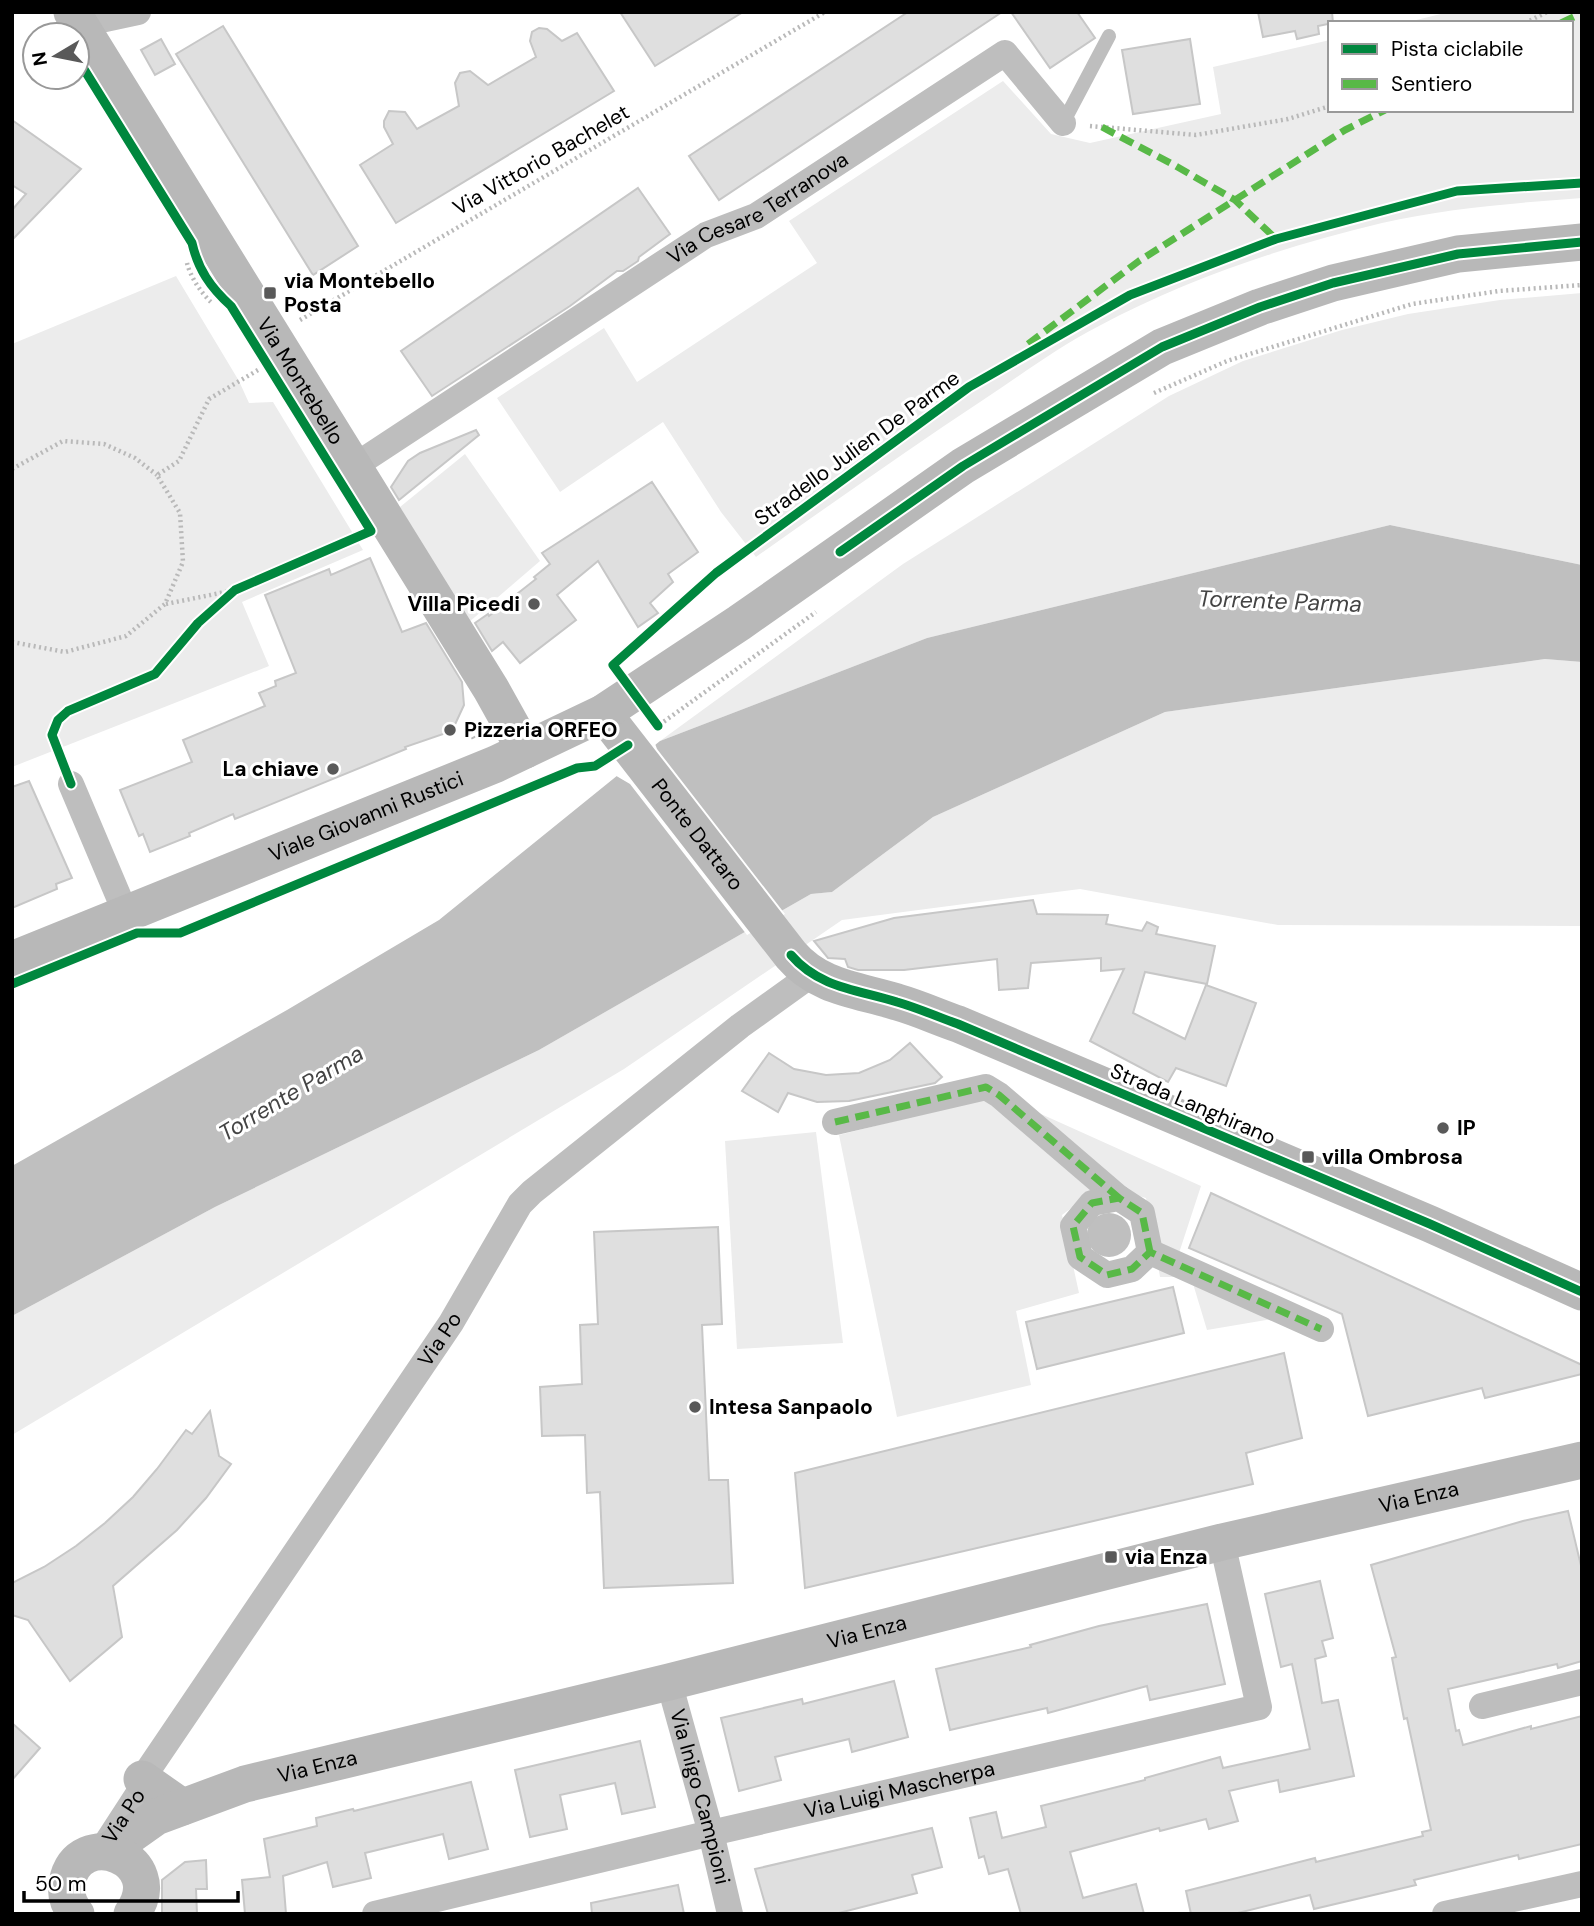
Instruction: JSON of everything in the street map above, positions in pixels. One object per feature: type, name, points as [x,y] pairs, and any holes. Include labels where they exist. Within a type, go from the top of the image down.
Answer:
[{"type":"street","points":[[77,20],[96,21],[138,12]]},
{"type":"street","name":"Via Montebello","points":[[77,20],[270,350],[353,467],[491,689],[525,750]]},
{"type":"street","name":"Via Cesare Terranova","points":[[353,467],[706,235],[756,216],[1005,53],[1063,123]]},
{"type":"street","name":"Viale Giovanni Rustici","points":[[12,960],[495,764],[603,713],[963,466],[1162,347],[1260,307],[1333,283],[1458,254],[1582,242]]},
{"type":"street","name":"Ponte Dattaro","points":[[603,713],[801,965]]},
{"type":"street","points":[[71,785],[126,914]]},
{"type":"street","name":"Strada Langhirano","points":[[801,965],[832,984],[897,1002],[958,1024],[1430,1224],[1582,1292]]},
{"type":"street","name":"Via Po","points":[[114,1857],[140,1791],[142,1779],[451,1323],[520,1205],[532,1192],[731,1033],[801,965]]},
{"type":"street","points":[[835,1122],[986,1087],[999,1095],[1119,1198],[1142,1213],[1150,1252]]},
{"type":"street","points":[[1119,1198],[1091,1203],[1073,1226],[1080,1257],[1107,1275],[1132,1269],[1150,1252]]},
{"type":"street","points":[[1150,1252],[1321,1329]]},
{"type":"street","name":"Via Enza","points":[[169,1812],[245,1784],[669,1682],[1222,1542],[1582,1460]]},
{"type":"street","name":"Via Luigi Mascherpa","points":[[376,1914],[711,1833],[1259,1707],[1222,1542]]},
{"type":"street","name":"Via Inigo Campioni","points":[[669,1682],[711,1833],[730,1914]]},
{"type":"street","points":[[1482,1706],[1582,1682]]},
{"type":"street","name":"Via Po","points":[[66,1909],[66,1889],[72,1868],[80,1860],[114,1857],[169,1812],[142,1779]]},
{"type":"street","name":"Via Po","points":[[114,1857],[141,1881],[141,1894],[132,1914]]},
{"type":"street","points":[[1452,1913],[1582,1884]]},
{"type":"lane","points":[[1063,123],[1109,36]]},
{"type":"path","points":[[1529,21],[1546,13]]},
{"type":"path","points":[[1063,123],[1196,135],[1288,120],[1328,107]]},
{"type":"path","points":[[194,253],[202,272]]},
{"type":"path","points":[[1147,396],[1227,360],[1412,304],[1499,291],[1582,285]]},
{"type":"path","points":[[213,290],[222,298]]},
{"type":"path","points":[[12,469],[63,440],[104,444],[135,458],[157,475],[180,513],[183,562],[166,604]]},
{"type":"path","points":[[216,606],[247,584]]},
{"type":"path","points":[[12,642],[65,652],[126,636],[166,604],[235,590]]},
{"type":"path","points":[[629,747],[825,606]]},
{"type":"path","points":[[635,693],[659,726]]},
{"type":"shaded area","points":[[1449,12],[1582,12],[1582,198],[1456,210],[1382,223],[1273,253],[1167,293],[1099,326],[1054,352],[756,557],[721,512],[663,422],[560,492],[497,398],[604,328],[637,382],[817,263],[789,221],[1003,81],[1051,134],[1090,143],[1221,114],[1213,67],[1328,40],[1328,112],[1573,112],[1573,21],[1412,21]]},
{"type":"shaded area","points":[[176,276],[239,381],[249,403],[273,402],[363,550],[242,602],[269,666],[12,767],[12,344]]},
{"type":"shaded area","points":[[1582,293],[1582,565],[1390,525],[927,638],[660,741],[903,564],[1169,396],[1243,361],[1342,330],[1408,314],[1500,300]]},
{"type":"shaded area","points":[[465,454],[540,561],[468,623],[400,507]]},
{"type":"shaded area","points":[[1545,659],[1582,662],[1582,926],[1278,925],[1080,889],[842,920],[624,1069],[12,1435],[12,1316],[215,1207],[539,1050],[811,894],[832,892],[933,817],[1165,712]]},
{"type":"shaded area","points":[[999,1095],[1201,1186],[1179,1253],[1283,1317],[1207,1330],[1191,1277],[1160,1277],[1146,1198],[1102,1185],[1062,1215],[1079,1293],[1016,1311],[1031,1385],[897,1417],[839,1135]]},
{"type":"shaded area","points":[[816,1132],[843,1343],[737,1349],[725,1141]]},
{"type":"water","name":"Torrente Parma","points":[[1390,525],[1582,565],[1582,662],[1545,659],[1165,712],[933,817],[832,892],[811,894],[539,1050],[215,1207],[12,1316],[12,1166],[287,1010],[439,920],[660,741],[927,638]]},
{"type":"water","points":[[1109,1213],[1125,1219],[1131,1235],[1125,1251],[1109,1257],[1093,1251],[1087,1235],[1093,1219]]},
{"type":"pier","points":[[654,741],[657,749],[785,914],[747,935],[630,784],[613,774]]},
{"type":"building","points":[[620,12],[743,12],[655,66]]},
{"type":"building","points":[[908,12],[1002,12],[719,200],[689,156]]},
{"type":"building","points":[[1011,12],[1077,12],[1095,38],[1050,68]]},
{"type":"building","points":[[1258,12],[1332,12],[1333,21],[1318,26],[1319,34],[1297,39],[1295,31],[1263,37]]},
{"type":"building","points":[[223,26],[358,246],[313,275],[176,54]]},
{"type":"building","points":[[539,28],[547,29],[562,41],[577,33],[614,91],[396,223],[360,165],[393,144],[384,127],[389,111],[405,112],[417,129],[459,106],[455,83],[460,73],[470,71],[488,85],[536,57],[530,41],[532,32]]},
{"type":"building","points":[[161,39],[175,64],[155,75],[141,50]]},
{"type":"building","points":[[1190,39],[1200,104],[1133,114],[1122,50]]},
{"type":"building","points":[[12,120],[81,169],[12,240],[12,210],[26,194],[12,185]]},
{"type":"building","points":[[638,188],[670,234],[639,257],[638,261],[623,271],[617,271],[570,306],[432,396],[401,351]]},
{"type":"building","points":[[476,430],[479,435],[399,500],[391,487],[408,461],[420,453]]},
{"type":"building","points":[[652,482],[698,552],[668,574],[673,582],[650,603],[658,613],[638,627],[598,561],[557,595],[576,620],[520,663],[503,642],[492,651],[475,623],[488,614],[489,616],[536,579],[534,577],[550,564],[542,553]]},
{"type":"building","points":[[370,558],[402,632],[426,623],[462,682],[464,705],[452,731],[405,747],[406,749],[235,819],[233,814],[189,833],[190,836],[150,852],[143,834],[139,836],[120,790],[192,762],[183,740],[265,706],[259,693],[276,686],[275,681],[296,673],[265,595],[329,569],[331,575]]},
{"type":"building","points":[[29,781],[72,878],[56,884],[57,889],[12,908],[12,787]]},
{"type":"building","points":[[1033,900],[1037,914],[1108,915],[1106,924],[1142,931],[1147,922],[1158,927],[1156,934],[1215,946],[1207,984],[1145,972],[1133,1013],[1185,1039],[1206,985],[1256,1003],[1226,1086],[1176,1068],[1168,1082],[1090,1041],[1124,969],[1101,971],[1101,958],[1031,963],[1028,988],[999,990],[997,959],[904,970],[858,970],[848,967],[845,959],[828,958],[814,941],[894,918]]},
{"type":"building","points":[[910,1043],[942,1077],[935,1083],[849,1101],[817,1102],[788,1093],[778,1112],[742,1091],[769,1053],[794,1069],[826,1075],[859,1073],[890,1060]]},
{"type":"building","points":[[1211,1193],[1582,1365],[1582,1374],[1485,1398],[1482,1388],[1368,1416],[1342,1314],[1189,1248]]},
{"type":"building","points":[[718,1227],[722,1324],[702,1325],[709,1480],[728,1480],[733,1583],[604,1588],[600,1492],[587,1493],[585,1435],[542,1436],[540,1387],[582,1384],[580,1325],[598,1324],[594,1232]]},
{"type":"building","points":[[1173,1287],[1184,1333],[1037,1369],[1026,1322]]},
{"type":"building","points":[[1284,1353],[1302,1438],[1246,1453],[1253,1484],[805,1588],[795,1473]]},
{"type":"building","points":[[210,1411],[219,1456],[231,1464],[206,1498],[177,1530],[113,1586],[122,1637],[70,1681],[28,1620],[12,1615],[12,1583],[44,1567],[105,1523],[133,1497],[186,1430],[192,1434]]},
{"type":"building","points":[[1568,1511],[1582,1570],[1582,1661],[1558,1668],[1557,1664],[1448,1689],[1456,1731],[1459,1730],[1463,1745],[1531,1726],[1531,1729],[1582,1716],[1582,1844],[1519,1859],[1518,1855],[1414,1880],[1416,1885],[1314,1909],[1310,1895],[1234,1914],[1191,1914],[1186,1891],[1315,1858],[1316,1862],[1423,1836],[1422,1832],[1431,1830],[1407,1718],[1404,1719],[1392,1658],[1396,1657],[1371,1565],[1523,1521]]},
{"type":"building","points":[[1320,1581],[1333,1638],[1322,1641],[1326,1656],[1315,1659],[1322,1703],[1338,1700],[1354,1776],[1280,1792],[1278,1780],[1229,1791],[1238,1821],[1209,1829],[1206,1819],[1160,1831],[1159,1828],[1070,1852],[1083,1898],[1136,1884],[1144,1914],[1021,1914],[1008,1869],[989,1874],[984,1856],[979,1858],[970,1818],[996,1812],[1002,1838],[1046,1827],[1041,1806],[1145,1780],[1220,1757],[1223,1768],[1310,1749],[1292,1664],[1281,1667],[1265,1594]]},
{"type":"building","points":[[1207,1604],[1225,1684],[1150,1700],[1147,1686],[1048,1713],[1047,1708],[950,1730],[936,1669],[1031,1647],[1030,1645],[1099,1626]]},
{"type":"building","points":[[894,1681],[908,1737],[852,1752],[849,1739],[775,1757],[781,1780],[739,1791],[721,1718],[802,1699],[803,1704]]},
{"type":"building","points":[[12,1723],[40,1748],[12,1780]]},
{"type":"building","points":[[640,1741],[655,1807],[622,1814],[615,1783],[560,1795],[567,1829],[530,1837],[515,1770]]},
{"type":"building","points":[[471,1782],[488,1849],[449,1859],[443,1834],[365,1853],[371,1878],[333,1887],[327,1862],[283,1876],[286,1914],[245,1914],[242,1880],[270,1877],[264,1839],[317,1826],[316,1818]]},
{"type":"building","points":[[932,1828],[942,1867],[912,1875],[917,1893],[835,1914],[768,1914],[755,1869]]},
{"type":"building","points":[[206,1860],[207,1889],[196,1889],[197,1914],[162,1914],[162,1880],[185,1862]]},
{"type":"building","points":[[678,1885],[684,1914],[592,1914],[591,1903]]},
{"type":"marked path","points":[[1565,21],[1582,13]]},
{"type":"marked path","points":[[1028,344],[1139,261],[1345,130],[1381,112]]},
{"type":"marked path","points":[[1102,127],[1235,200],[1276,239]]},
{"type":"marked path","points":[[835,1122],[986,1087],[999,1095],[1119,1198]]},
{"type":"marked path","points":[[1150,1252],[1142,1213],[1119,1198],[1092,1203],[1073,1226],[1080,1257],[1107,1275],[1132,1269],[1150,1252],[1321,1329]]},
{"type":"cycle path","points":[[71,784],[52,735],[58,720],[68,711],[155,674],[198,623],[235,590],[371,531],[231,306],[206,277],[192,243],[91,81]]},
{"type":"cycle path","name":"Stradello Julien De Parme","points":[[658,726],[613,665],[716,573],[969,387],[1130,295],[1276,239],[1457,191],[1582,183]]},
{"type":"cycle path","points":[[840,552],[963,466],[1162,347],[1260,307],[1333,283],[1458,254],[1582,242]]},
{"type":"cycle path","points":[[12,984],[137,933],[180,933],[577,768],[595,766],[628,745]]},
{"type":"cycle path","points":[[791,955],[814,975],[827,981],[905,1004],[958,1024],[1430,1224],[1582,1292]]},
{"type":"place","name":"via Montebello Posta","points":[[270,293]]},
{"type":"place","name":"Villa Picedi","points":[[534,604]]},
{"type":"place","name":"Pizzeria ORFEO","points":[[450,730]]},
{"type":"place","name":"La chiave","points":[[333,769]]},
{"type":"place","name":"IP","points":[[1443,1128]]},
{"type":"place","name":"villa Ombrosa","points":[[1308,1157]]},
{"type":"place","name":"Intesa Sanpaolo","points":[[695,1407]]},
{"type":"place","name":"via Enza","points":[[1111,1557]]}]
